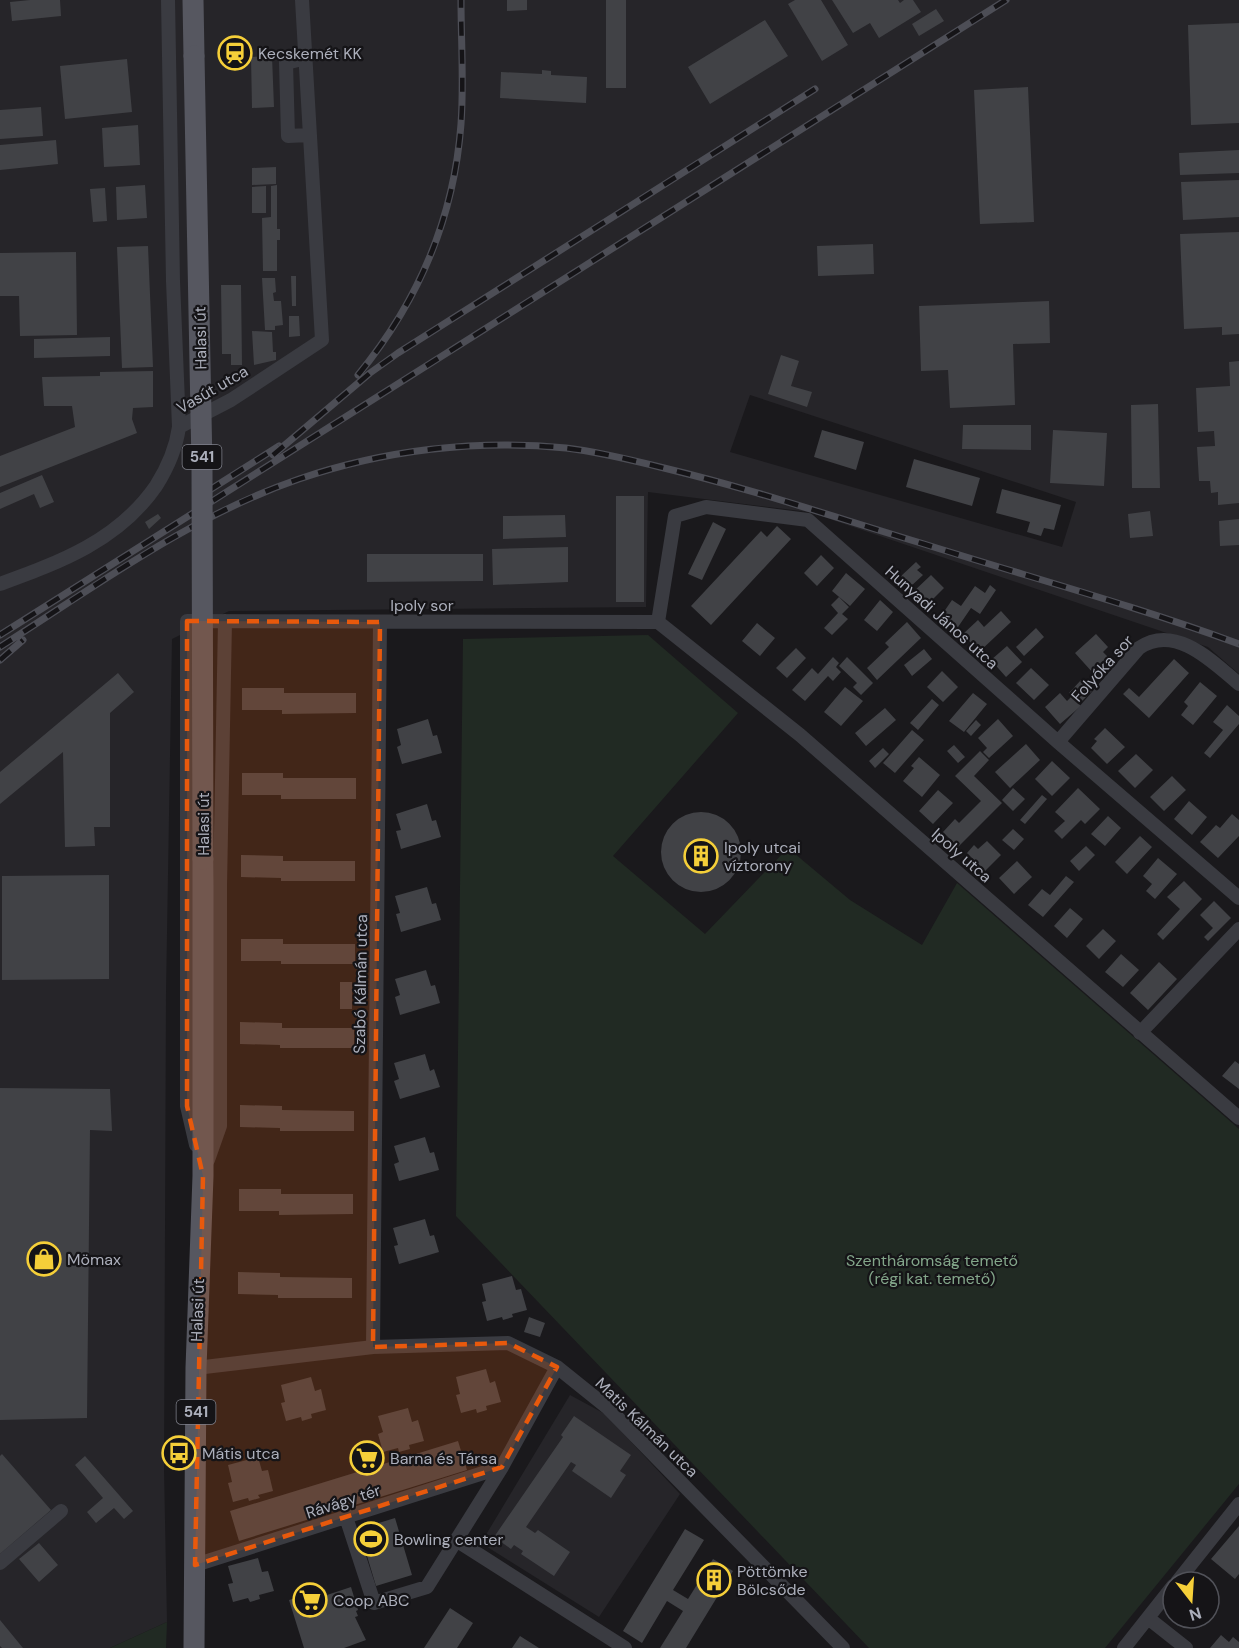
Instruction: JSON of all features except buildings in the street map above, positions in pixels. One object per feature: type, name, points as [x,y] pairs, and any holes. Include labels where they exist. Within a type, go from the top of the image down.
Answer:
[{"type":"main road","name":"Halasi út","points":[[193,0],[202,466],[203,859],[203,1176],[196,1368],[194,1648]]},
{"type":"street","name":"Halasi út","points":[[168,0],[172,281],[180,427]]},
{"type":"street","points":[[302,0],[306,58],[309,135],[288,136],[286,63],[306,58]]},
{"type":"street","name":"Vasút utca","points":[[0,584],[72,556],[95,544],[121,525],[137,510],[159,480],[175,449],[180,427],[231,400],[322,340],[309,135]]},
{"type":"street","name":"Hunyadi János utca","points":[[658,622],[675,516],[706,507],[808,520],[1058,742],[1239,898]]},
{"type":"street","name":"Ipoly sor","points":[[203,1176],[188,1106],[187,621],[658,622]]},
{"type":"street","points":[[203,1176],[220,1126],[220,885],[225,621]]},
{"type":"street","name":"Szabó Kálmán utca","points":[[373,1347],[380,621]]},
{"type":"street","name":"Ipoly utca","points":[[658,622],[800,735],[1239,1118]]},
{"type":"street","name":"Folyóka sor","points":[[1058,742],[1139,648],[1154,639],[1188,646],[1207,657],[1239,684]]},
{"type":"street","points":[[1140,1033],[1239,929]]},
{"type":"street","name":"Matis Kálmán utca","points":[[196,1368],[373,1347],[508,1343],[557,1367],[608,1408],[843,1648]]},
{"type":"street","points":[[346,1517],[374,1603],[427,1587],[502,1467],[557,1367]]},
{"type":"street","name":"Rávágy tér","points":[[195,1565],[502,1467]]},
{"type":"street","points":[[1186,1570],[1239,1504]]},
{"type":"street","points":[[0,1563],[61,1511]]},
{"type":"street","points":[[456,1540],[625,1648]]},
{"type":"street","points":[[1124,1648],[1161,1601]]},
{"type":"street","points":[[1148,1618],[1186,1648]]},
{"type":"highlighted area","points":[[187,621],[380,622],[373,1347],[508,1343],[557,1367],[502,1467],[195,1565],[203,1176],[187,1106]]},
{"type":"shaded area","points":[[0,0],[1239,0],[1239,674],[1208,647],[809,512],[648,492],[646,607],[229,611],[172,639],[166,993],[164,1469],[167,1622],[110,1648],[0,1648]],"holes":[[[750,395],[1076,502],[1062,547],[730,452]]]},
{"type":"shaded area","points":[[570,1395],[605,1414],[680,1494],[599,1617],[481,1543]]},
{"type":"green space","name":"Szentháromság temető (régi kat. temető)","points":[[648,635],[738,713],[613,856],[705,934],[788,848],[850,900],[922,945],[957,883],[1239,1129],[1239,1484],[1169,1570],[1161,1570],[1161,1579],[1105,1648],[869,1648],[456,1216],[463,639]]},
{"type":"green space","points":[[167,1622],[166,1648],[110,1648]]},
{"type":"railway","points":[[358,375],[379,347],[415,289],[441,226],[457,159],[461,124],[461,0]]},
{"type":"railway","points":[[0,635],[1006,0]]},
{"type":"railway","points":[[273,455],[370,373],[398,353],[815,89]]},
{"type":"railway","points":[[0,647],[182,532],[259,494],[331,469],[397,454],[431,449],[499,445],[566,448],[628,459],[697,476],[1082,592],[1239,644]]},
{"type":"railway","points":[[208,491],[279,446]]},
{"type":"railway","points":[[0,660],[23,640]]},
{"type":"place","name":"Kecskemét KK","points":[[235,53]]},
{"type":"place","name":"Ipoly utcai víztorony","points":[[701,856]]},
{"type":"place","name":"Mömax","points":[[44,1259]]},
{"type":"place","name":"Mátis utca","points":[[179,1453]]},
{"type":"place","name":"Barna és Társa","points":[[367,1458]]},
{"type":"place","name":"Bowling center","points":[[371,1539]]},
{"type":"place","name":"Pöttömke Bölcsőde","points":[[714,1580]]},
{"type":"place","name":"Coop ABC","points":[[310,1600]]}]
